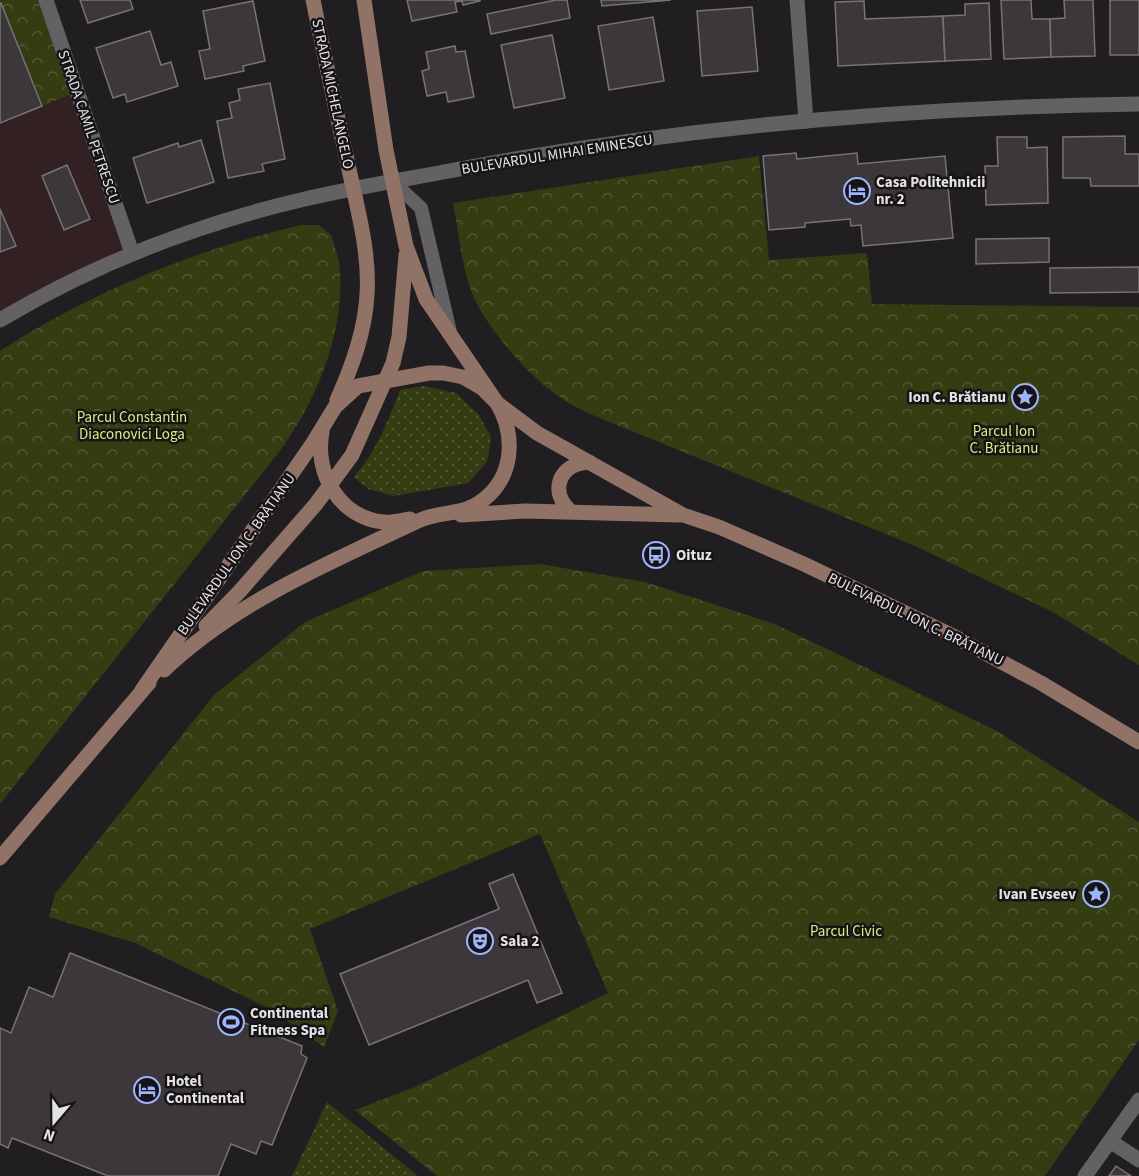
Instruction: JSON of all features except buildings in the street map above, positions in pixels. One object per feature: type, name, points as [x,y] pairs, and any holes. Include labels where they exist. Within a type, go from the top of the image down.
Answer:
[{"type":"street","name":"STRADA CAMIL PETRESCU","points":[[45,0],[132,253]]},
{"type":"street","name":"STRADA MICHELANGELO","points":[[313,0],[353,189]]},
{"type":"street","points":[[364,0],[392,181]]},
{"type":"street","points":[[796,0],[806,121]]},
{"type":"street","name":"BULEVARDUL MIHAI EMINESCU","points":[[0,320],[51,291],[132,253],[258,211],[392,181],[663,137],[806,121],[961,110],[1139,104]]},
{"type":"street","name":"BULEVARDUL ION C. BRĂTIANU","points":[[392,181],[406,246],[426,299],[497,403]]},
{"type":"street","name":"BULEVARDUL ION C. BRĂTIANU","points":[[353,189],[366,261],[366,302],[362,329],[352,364],[324,428],[320,451],[323,470],[330,486],[349,508],[371,519],[390,522],[428,517],[525,511],[683,515]]},
{"type":"street","name":"BULEVARDUL ION C. BRĂTIANU","points":[[0,858],[142,690],[240,591],[330,486],[352,455],[386,380],[399,337],[406,246]]},
{"type":"street","name":"BULEVARDUL ION C. BRĂTIANU","points":[[142,690],[306,454],[338,403],[358,386],[429,373],[450,374],[476,384],[537,433],[683,515],[718,527],[806,565],[955,637],[1041,683],[1139,742]]},
{"type":"street","points":[[428,517],[459,512],[471,507],[489,494],[500,480],[510,445],[506,420],[497,403]]},
{"type":"street","points":[[570,512],[562,503],[559,495],[561,477],[572,465],[589,462]]},
{"type":"street","name":"BULEVARDUL ION C. BRĂTIANU","points":[[142,690],[216,627],[255,601],[312,571],[428,517]]},
{"type":"street","points":[[1085,1176],[1139,1100]]},
{"type":"street","points":[[1110,1141],[1139,1160]]},
{"type":"lane","points":[[392,181],[421,208],[450,334]]},
{"type":"shaded area","points":[[0,0],[46,0],[132,253],[0,320]]},
{"type":"green space","points":[[0,0],[46,0],[77,92],[42,106]]},
{"type":"green space","name":"Parcul Ion C. Brătianu","points":[[759,156],[769,260],[867,253],[872,304],[1139,307],[1139,665],[1053,612],[913,545],[573,406],[539,381],[514,356],[483,315],[471,291],[464,266],[453,203]]},
{"type":"green space","name":"Parcul Constantin Diaconovici Loga","points":[[301,225],[319,225],[331,235],[340,271],[340,295],[332,343],[316,389],[305,411],[279,452],[0,804],[0,351],[71,310],[145,275],[222,247]]},
{"type":"green space","points":[[424,386],[456,393],[479,415],[491,437],[487,462],[468,483],[394,496],[368,489],[354,477],[375,447],[400,390]]},
{"type":"green space","name":"Parcul Civic","points":[[540,564],[645,582],[775,624],[997,731],[1139,822],[1139,1040],[1045,1176],[437,1176],[355,1110],[415,1087],[608,993],[540,834],[310,929],[338,1011],[324,1047],[272,1010],[135,943],[49,917],[55,894],[214,695],[305,622],[423,571]]},
{"type":"green space","points":[[327,1102],[418,1176],[292,1176]]},
{"type":"place","name":"Casa Politehnicii nr. 2","points":[[857,191]]},
{"type":"place","name":"Ion C. Brătianu","points":[[1025,397]]},
{"type":"place","name":"Oituz","points":[[656,555]]},
{"type":"place","name":"Ivan Evseev","points":[[1096,894]]},
{"type":"place","name":"Sala 2","points":[[480,941]]},
{"type":"place","name":"Continental Fitness Spa","points":[[231,1022]]},
{"type":"place","name":"Hotel Continental","points":[[147,1090]]}]
